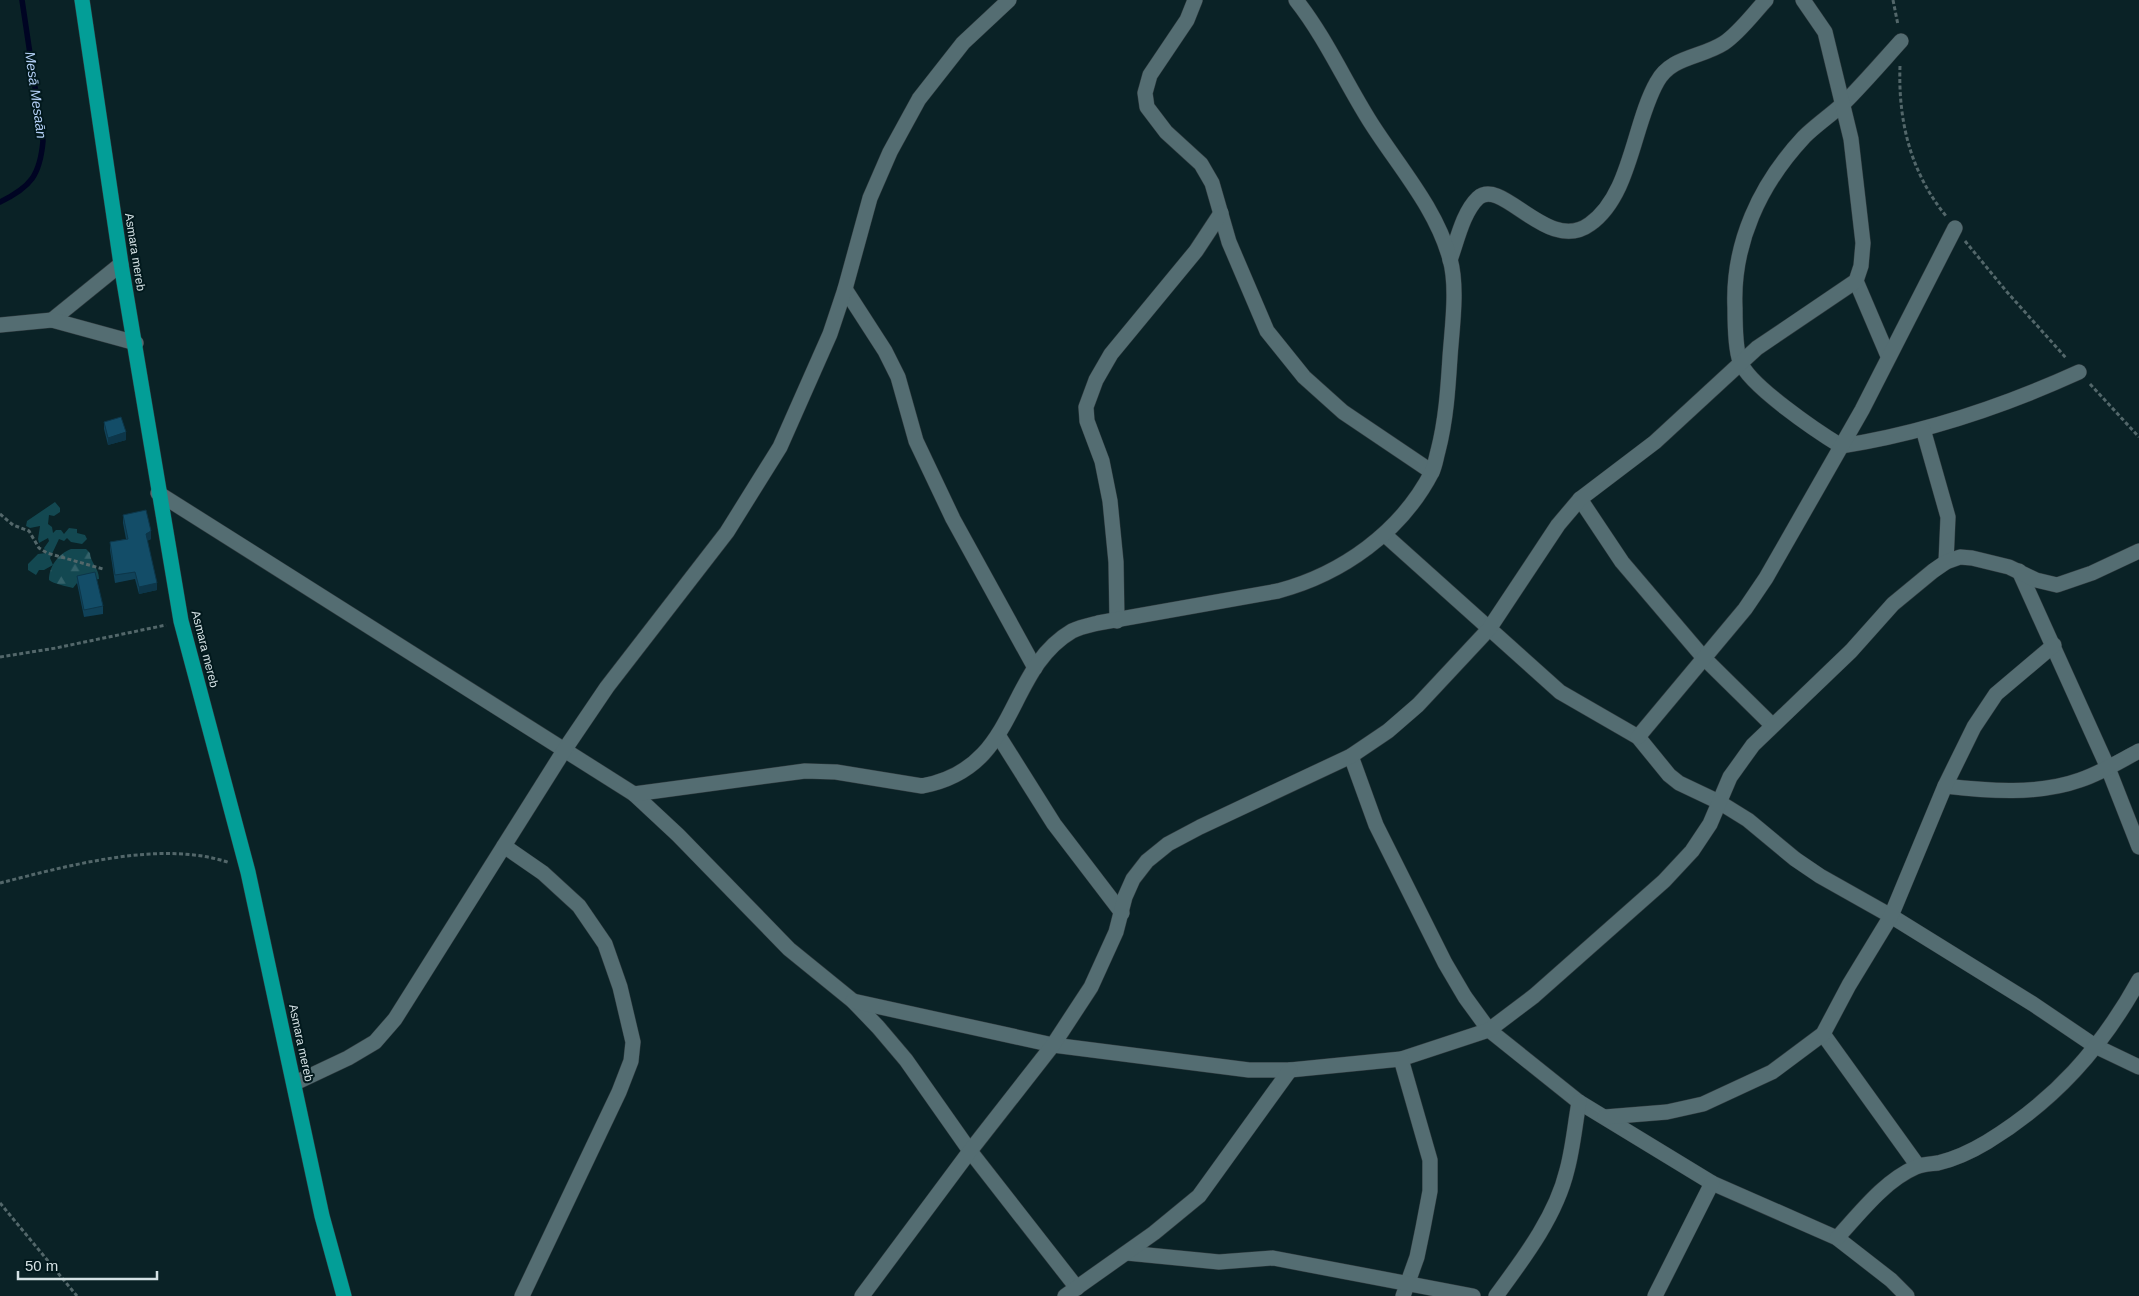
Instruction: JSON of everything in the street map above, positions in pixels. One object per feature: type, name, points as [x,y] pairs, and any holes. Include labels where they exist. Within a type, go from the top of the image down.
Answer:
[{"type":"highway","name":"Asmara mereb","points":[[82,0],[121,264],[136,343],[158,493],[181,622],[248,872],[295,1083],[322,1216],[344,1296]]},
{"type":"street","points":[[295,1083],[348,1058],[375,1042],[395,1019],[565,749],[607,687],[727,532],[780,447],[830,334],[846,289],[870,198],[890,152],[919,99],[964,44],[1009,0]]},
{"type":"street","points":[[1195,0],[1187,20],[1150,75],[1145,93],[1147,107],[1166,132],[1201,164],[1212,183],[1229,242],[1267,330],[1304,377],[1343,412],[1432,472]]},
{"type":"street","points":[[634,794],[805,771],[836,772],[922,786],[949,778],[970,766],[989,749],[1010,717],[1035,668],[1050,650],[1073,630],[1098,623],[1118,621],[1278,591],[1305,584],[1320,577],[1385,535],[1432,472],[1446,422],[1452,340],[1453,278],[1450,260],[1440,231],[1420,194],[1370,122],[1330,50],[1296,0]]},
{"type":"street","points":[[1450,260],[1472,206],[1480,197],[1490,194],[1505,200],[1551,229],[1572,234],[1589,225],[1606,210],[1617,189],[1657,81],[1670,67],[1689,56],[1712,50],[1726,42],[1766,0]]},
{"type":"street","points":[[862,1296],[970,1151],[1053,1045],[1091,987],[1116,932],[1125,898],[1133,879],[1148,861],[1168,844],[1230,812],[1352,756],[1388,731],[1418,705],[1489,629],[1558,525],[1580,499],[1656,442],[1740,362],[1856,281],[1861,266],[1864,243],[1853,156],[1843,104],[1825,32],[1803,0]]},
{"type":"street","points":[[1901,41],[1843,104],[1804,137],[1779,167],[1761,197],[1740,242],[1734,284],[1740,362],[1763,389],[1809,426],[1840,446],[1922,429],[1986,411],[2079,372]]},
{"type":"street","points":[[1118,621],[1116,562],[1110,501],[1102,461],[1087,421],[1086,407],[1096,380],[1110,354],[1191,258],[1221,213]]},
{"type":"street","points":[[1638,737],[1745,610],[1766,578],[1862,410],[1955,228]]},
{"type":"street","points":[[52,320],[121,264]]},
{"type":"street","points":[[1856,281],[1888,356]]},
{"type":"street","points":[[846,289],[885,351],[898,377],[916,441],[952,519],[1035,668]]},
{"type":"street","points":[[0,325],[52,320],[136,343]]},
{"type":"street","points":[[1922,429],[1948,517],[1946,562]]},
{"type":"street","points":[[158,493],[634,794],[678,835],[789,949],[854,1001],[906,1060],[1071,1292],[1127,1253],[1199,1196],[1290,1070]]},
{"type":"street","points":[[1580,499],[1622,562],[1704,658],[1772,725]]},
{"type":"street","points":[[1385,535],[1560,692],[1638,737],[1669,775],[1679,783],[1719,802],[1748,820],[1795,859],[2034,1004],[2095,1046],[2139,1067]]},
{"type":"street","points":[[854,1001],[1053,1045],[1249,1070],[1290,1070],[1402,1059],[1489,1030],[1534,996],[1664,881],[1692,851],[1710,824],[1738,764],[1772,725],[1851,651],[1893,604],[1946,562],[1960,557],[1972,558],[2019,571],[2036,580],[2057,585],[2092,573],[2139,551]]},
{"type":"street","points":[[2019,571],[2108,768],[2139,847]]},
{"type":"street","points":[[1605,1117],[1667,1112],[1703,1104],[1772,1072],[1822,1034],[1891,916],[1945,786],[1974,727],[1996,694],[2054,645]]},
{"type":"street","points":[[998,735],[1054,824],[1122,913]]},
{"type":"street","points":[[1945,786],[1993,790],[2051,786],[2079,781],[2139,751]]},
{"type":"street","points":[[1352,756],[1376,825],[1440,954],[1465,998],[1489,1030],[1579,1102],[1712,1183],[1838,1238],[1891,1280],[1907,1296]]},
{"type":"street","points":[[504,846],[543,873],[579,906],[605,944],[620,987],[634,1042],[631,1061],[619,1092],[522,1296]]},
{"type":"street","points":[[1838,1238],[1874,1198],[1900,1175],[1918,1166],[1938,1163],[1968,1152],[2023,1118],[2065,1084],[2129,999],[2139,980]]},
{"type":"street","points":[[1822,1034],[1918,1166]]},
{"type":"street","points":[[1402,1059],[1430,1160],[1430,1191],[1417,1257],[1405,1289]]},
{"type":"street","points":[[1496,1296],[1521,1262],[1556,1199],[1567,1170],[1579,1102]]},
{"type":"street","points":[[1655,1296],[1712,1183]]},
{"type":"street","points":[[1127,1253],[1218,1262],[1273,1258],[1405,1289],[1473,1296]]},
{"type":"path","points":[[1893,0],[1901,41],[1900,80],[1911,158],[1928,194],[2007,292],[2139,437]]},
{"type":"path","points":[[0,514],[13,525],[29,532],[39,548],[46,553],[103,569]]},
{"type":"path","points":[[0,657],[56,648],[181,622]]},
{"type":"path","points":[[0,882],[84,863],[143,854],[170,854],[219,859],[248,872]]},
{"type":"path","points":[[0,1203],[77,1296]]},
{"type":"green space","points":[[55,502],[60,508],[60,512],[54,516],[49,515],[48,524],[52,527],[53,533],[56,530],[61,530],[64,534],[69,528],[77,529],[77,533],[85,535],[87,539],[82,544],[71,542],[67,538],[64,541],[59,539],[50,558],[53,565],[44,570],[39,570],[36,575],[28,570],[28,564],[38,554],[46,553],[44,548],[49,541],[48,538],[39,543],[40,526],[30,528],[26,526],[27,521]]},
{"type":"green space","points":[[71,549],[86,549],[90,553],[99,579],[77,583],[73,588],[49,580],[49,575],[55,562],[62,554]]},
{"type":"building","points":[[121,417],[126,432],[108,438],[104,422]]},
{"type":"building","points":[[146,510],[151,531],[146,534],[157,583],[139,587],[135,572],[115,575],[110,542],[128,539],[123,515]]},
{"type":"building","points":[[95,572],[103,606],[84,610],[77,576]]},
{"type":"waterway","name":"Mesā Mesaān","points":[[0,202],[19,191],[32,179],[42,153],[43,141],[22,0]]}]
